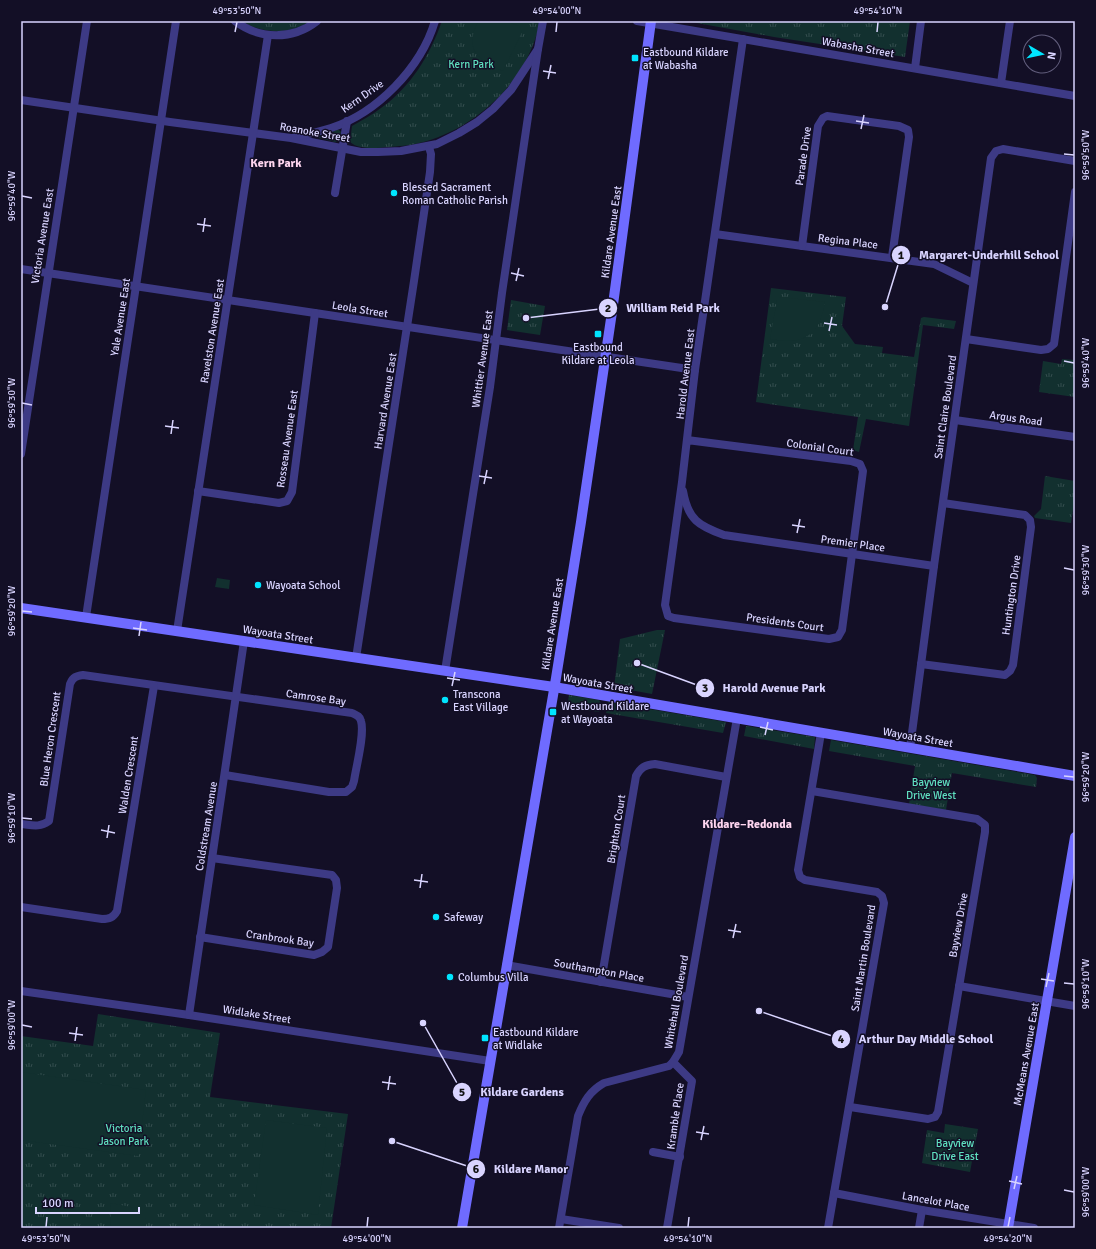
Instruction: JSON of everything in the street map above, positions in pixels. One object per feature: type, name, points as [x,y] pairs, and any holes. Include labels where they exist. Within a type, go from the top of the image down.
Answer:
[{"type":"street","name":"Victoria Avenue East","points":[[21,454],[87,21]]},
{"type":"street","name":"Yale Avenue East","points":[[86,617],[176,21]]},
{"type":"street","points":[[235,21],[251,31],[279,36],[295,33],[305,29],[317,21]]},
{"type":"street","name":"Kern Drive","points":[[292,138],[332,128],[347,121],[381,99],[396,85],[410,68],[424,46],[435,21]]},
{"type":"street","name":"Roanoke Street","points":[[21,100],[161,121],[292,138],[361,152],[401,151],[429,147],[459,133],[477,122],[493,109],[511,90],[538,49],[543,21]]},
{"type":"street","name":"Wabasha Street","points":[[637,21],[651,22],[1075,96]]},
{"type":"street","points":[[915,68],[921,21]]},
{"type":"street","points":[[1001,83],[1010,21]]},
{"type":"street","name":"Kildare Avenue East","points":[[462,1228],[554,687],[606,357],[651,22]]},
{"type":"street","name":"Ravelston Avenue East","points":[[177,631],[268,35]]},
{"type":"street","name":"Harold Avenue East","points":[[668,616],[665,605],[682,482],[695,370],[743,39]]},
{"type":"street","name":"Whittier Avenue East","points":[[445,671],[490,387],[538,49]]},
{"type":"street","name":"Parade Drive","points":[[802,246],[818,126],[823,118],[827,116],[900,126],[908,130],[909,137],[892,257]]},
{"type":"street","points":[[335,193],[347,121]]},
{"type":"street","name":"Harvard Avenue East","points":[[356,658],[430,172],[431,154],[429,147]]},
{"type":"street","name":"Saint Claire Boulevard","points":[[910,748],[991,158],[996,151],[1003,149],[1075,161]]},
{"type":"street","points":[[966,339],[1041,350],[1048,349],[1054,344],[1075,192]]},
{"type":"street","name":"Regina Place","points":[[715,234],[892,257],[934,264],[973,283]]},
{"type":"street","name":"Leola Street","points":[[21,269],[695,370]]},
{"type":"street","name":"Rosseau Avenue East","points":[[198,491],[279,503],[287,501],[292,492],[315,313]]},
{"type":"street","name":"Argus Road","points":[[955,420],[1075,437]]},
{"type":"street","name":"Colonial Court","points":[[687,440],[851,461],[860,464],[863,471],[852,554]]},
{"type":"street","name":"Premier Place","points":[[682,482],[685,502],[692,517],[705,528],[724,535],[934,566]]},
{"type":"street","name":"Huntington Drive","points":[[921,664],[1005,675],[1010,671],[1015,650],[1031,527],[1030,520],[1025,515],[943,503]]},
{"type":"street","name":"Presidents Court","points":[[668,616],[831,639],[838,636],[842,630],[852,554]]},
{"type":"street","name":"Wayoata Street","points":[[21,608],[554,687],[1075,776]]},
{"type":"street","name":"Coldstream Avenue","points":[[189,1015],[244,641]]},
{"type":"street","name":"Blue Heron Crescent","points":[[21,824],[37,826],[43,825],[49,821],[70,684],[73,678],[84,675],[236,698]]},
{"type":"street","name":"Walden Crescent","points":[[21,908],[102,919],[109,919],[114,916],[117,911],[154,686]]},
{"type":"street","name":"Camrose Bay","points":[[225,775],[329,792],[346,792],[352,787],[354,781],[362,732],[361,720],[357,715],[352,713],[236,698]]},
{"type":"street","name":"Whitehall Boulevard","points":[[559,1228],[578,1116],[583,1103],[596,1087],[604,1083],[669,1066],[679,1052],[737,718]]},
{"type":"street","name":"Saint Martin Boulevard","points":[[821,732],[798,870],[800,877],[806,880],[877,892],[882,896],[884,903],[828,1228]]},
{"type":"street","name":"Brighton Court","points":[[601,982],[636,776],[640,768],[655,764],[726,777]]},
{"type":"street","name":"Bayview Drive","points":[[812,791],[977,819],[985,825],[938,1112],[935,1117],[928,1119],[850,1107]]},
{"type":"street","name":"McMeans Avenue East","points":[[1009,1226],[1075,837]]},
{"type":"street","name":"Cranbrook Bay","points":[[200,937],[314,955],[322,952],[328,947],[336,888],[336,880],[332,876],[212,858]]},
{"type":"street","name":"Southampton Place","points":[[506,965],[688,997]]},
{"type":"street","points":[[959,986],[1075,1006]]},
{"type":"street","name":"Widlake Street","points":[[21,991],[490,1061]]},
{"type":"street","name":"Kramble Place","points":[[667,1228],[692,1081],[673,1062]]},
{"type":"street","name":"Kramble Place","points":[[653,1152],[680,1156]]},
{"type":"street","name":"Lancelot Place","points":[[834,1193],[1009,1226],[1034,1228]]},
{"type":"street","points":[[919,1228],[922,1210]]},
{"type":"street","points":[[561,1219],[619,1228]]},
{"type":"green space","points":[[242,21],[310,21],[294,29],[276,31],[258,28]]},
{"type":"green space","name":"Kern Park","points":[[442,21],[540,21],[534,43],[512,82],[479,114],[460,127],[419,143],[378,148],[368,148],[354,145],[350,142],[352,126],[374,113],[392,100],[402,90],[418,69],[432,46]]},
{"type":"green space","points":[[478,21],[506,21],[519,26],[522,32],[503,71],[480,58],[473,47],[472,40]]},
{"type":"green space","points":[[686,21],[910,21],[905,57],[774,37]]},
{"type":"green space","points":[[337,130],[341,132],[338,141],[335,142],[319,138],[319,136]]},
{"type":"green space","points":[[771,288],[846,297],[842,326],[855,344],[883,347],[882,353],[914,357],[921,318],[924,317],[956,321],[954,329],[923,325],[909,426],[866,419],[859,452],[853,450],[858,417],[756,402]]},
{"type":"green space","points":[[780,297],[825,302],[821,318],[817,326],[807,336],[801,339],[786,341],[770,339],[777,300]]},
{"type":"green space","points":[[511,300],[545,306],[540,335],[507,330]]},
{"type":"green space","points":[[1062,359],[1075,360],[1075,397],[1039,392],[1043,361],[1061,364]]},
{"type":"green space","points":[[1045,476],[1075,481],[1075,497],[1071,523],[1035,518],[1034,516],[1041,509]]},
{"type":"green space","points":[[217,578],[230,580],[229,589],[215,587]]},
{"type":"green space","points":[[657,630],[665,630],[652,694],[614,687],[620,639]]},
{"type":"green space","points":[[569,695],[599,700],[601,703],[599,712],[567,707]]},
{"type":"green space","points":[[608,702],[726,722],[723,733],[606,713]]},
{"type":"green space","points":[[746,726],[815,737],[814,749],[744,736]]},
{"type":"green space","name":"Bayview Drive West","points":[[831,740],[1035,775],[1037,778],[1036,787],[952,773],[946,810],[909,804],[915,766],[829,751]]},
{"type":"green space","name":"Victoria Jason Park","points":[[98,1014],[220,1033],[210,1097],[348,1114],[331,1228],[21,1228],[21,1036],[93,1046]]},
{"type":"green space","points":[[21,1072],[146,1090],[138,1156],[21,1140]]},
{"type":"green space","points":[[266,1120],[327,1128],[318,1215],[254,1205]]},
{"type":"green space","name":"Bayview Drive East","points":[[945,1124],[978,1129],[970,1172],[922,1163],[927,1130],[944,1133]]},
{"type":"green space","points":[[111,1203],[136,1208],[146,1219],[146,1228],[110,1228]]},
{"type":"place","name":"Eastbound Kildare at Wabasha","points":[[635,58]]},
{"type":"place","name":"Blessed Sacrament Roman Catholic Parish","points":[[394,193]]},
{"type":"place","name":"Margaret-Underhill School","points":[[885,307]]},
{"type":"place","name":"William Reid Park","points":[[526,318]]},
{"type":"place","name":"Eastbound Kildare at Leola","points":[[598,334]]},
{"type":"place","name":"Wayoata School","points":[[258,585]]},
{"type":"place","name":"Harold Avenue Park","points":[[637,663]]},
{"type":"place","name":"Transcona East Village","points":[[445,700]]},
{"type":"place","name":"Westbound Kildare at Wayoata","points":[[553,712]]},
{"type":"place","name":"Safeway","points":[[436,917]]},
{"type":"place","name":"Columbus Villa","points":[[450,977]]},
{"type":"place","name":"Arthur Day Middle School","points":[[759,1011]]},
{"type":"place","name":"Kildare Gardens","points":[[423,1023]]},
{"type":"place","name":"Eastbound Kildare at Widlake","points":[[485,1038]]},
{"type":"place","name":"Kildare Manor","points":[[392,1141]]},
{"type":"district","name":"Kern Park","points":[[276,163]]},
{"type":"district","name":"Kildare–Redonda","points":[[747,824]]}]
